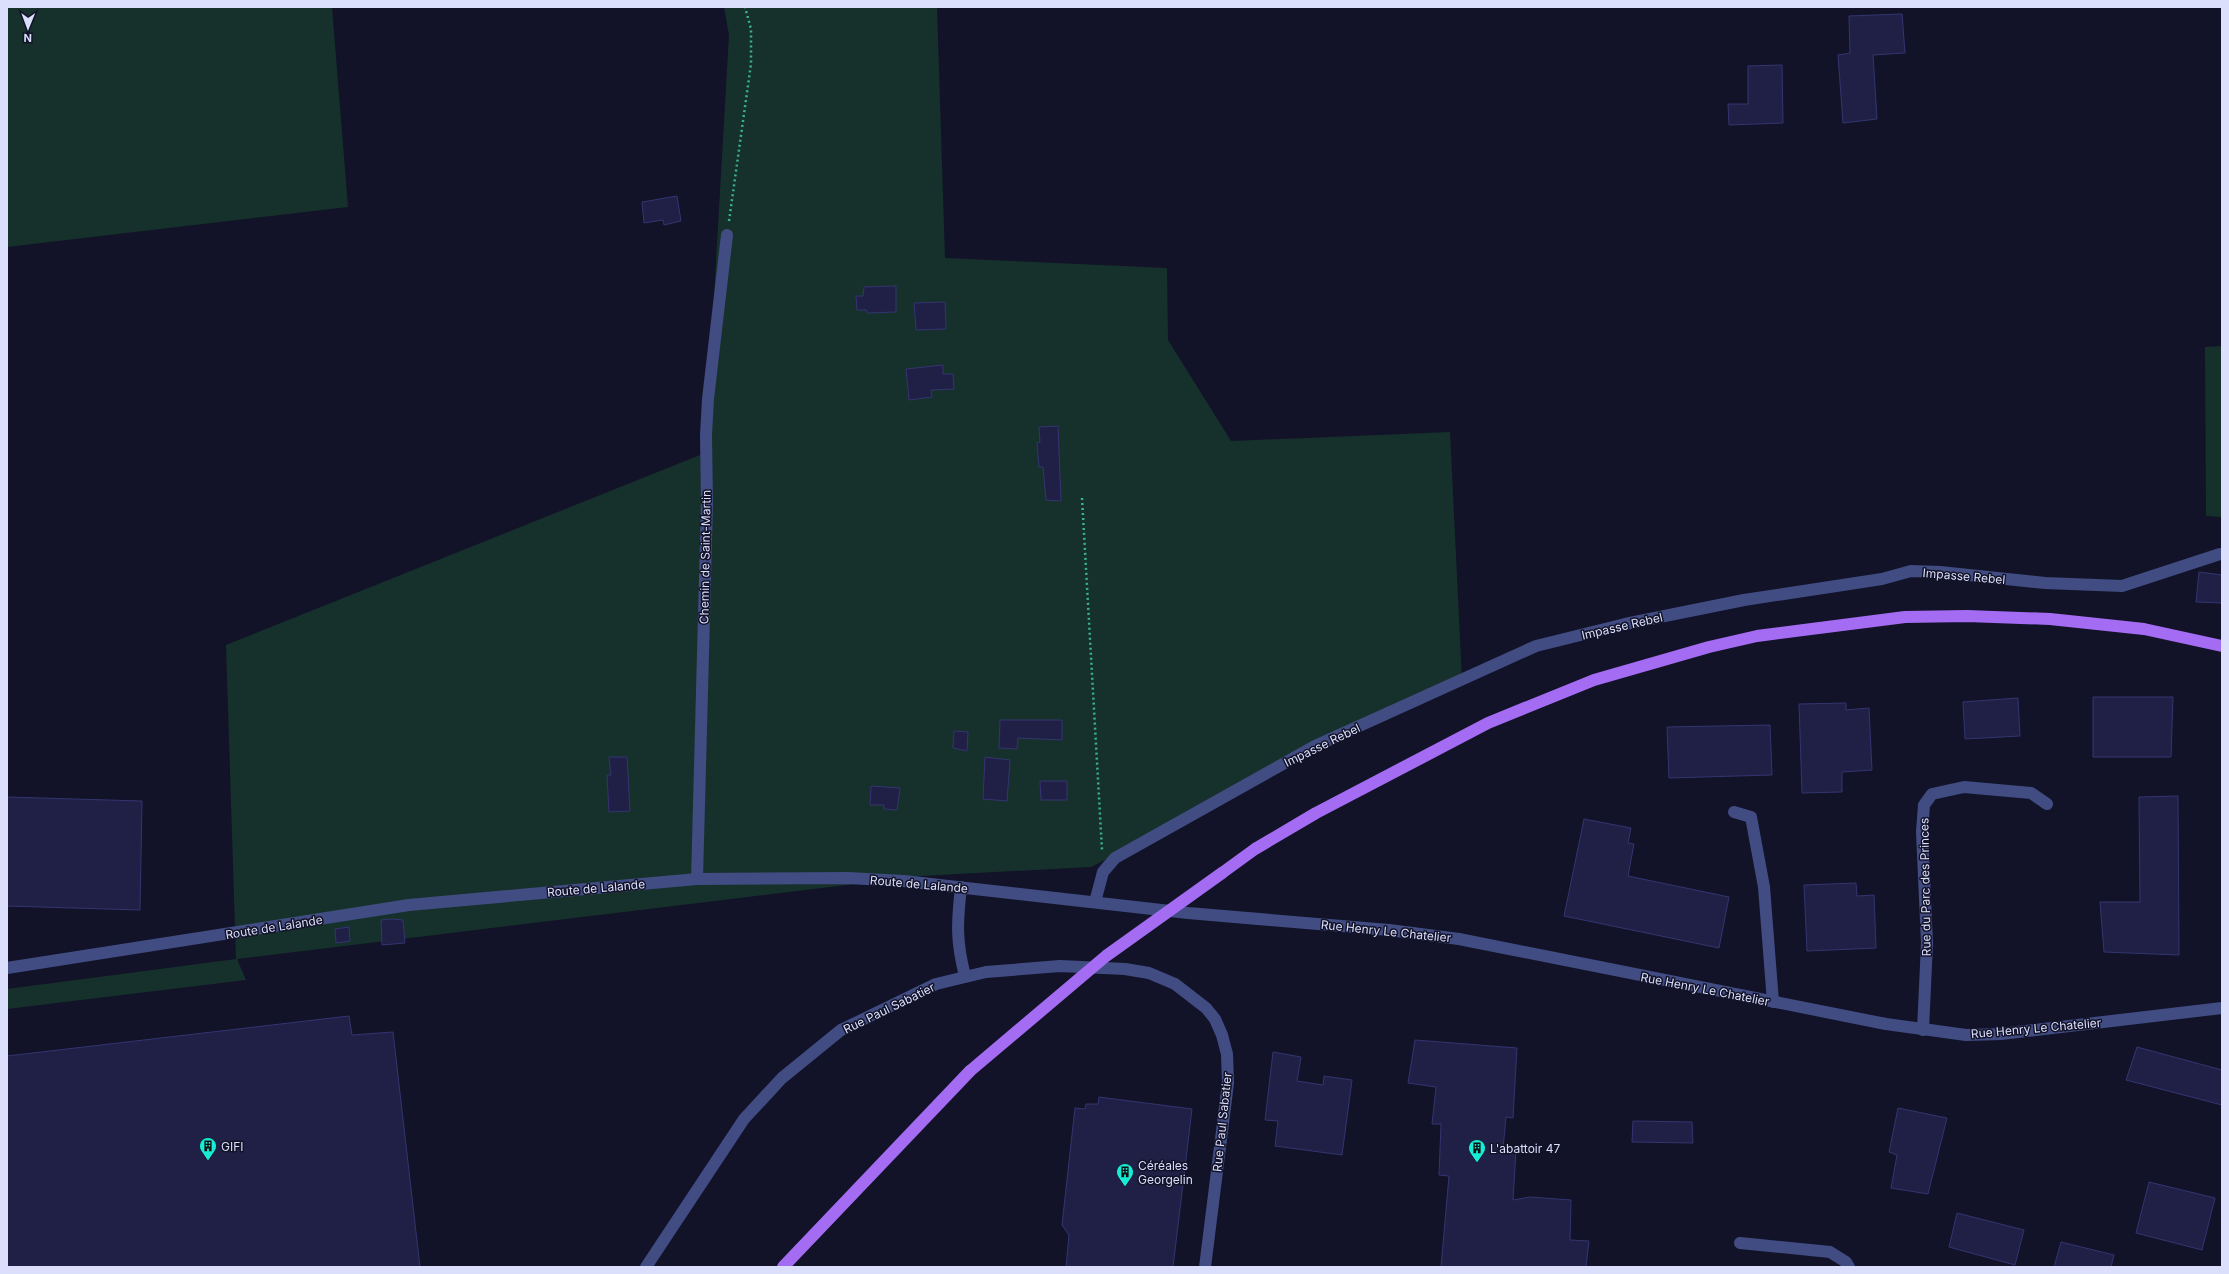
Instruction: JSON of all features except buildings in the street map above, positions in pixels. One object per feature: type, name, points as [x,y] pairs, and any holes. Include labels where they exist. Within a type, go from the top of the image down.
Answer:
[{"type":"main road","points":[[783,1267],[970,1071],[1106,956],[1255,849],[1316,813],[1488,722],[1594,680],[1743,639],[1905,617],[1967,616],[2050,619],[2144,629],[2222,646]]},
{"type":"street","name":"Chemin de Saint-Martin","points":[[697,879],[707,503],[706,435],[708,399],[727,235]]},
{"type":"street","name":"Impasse Rebel","points":[[1095,902],[1103,872],[1115,858],[1315,746],[1536,646],[1625,624],[1744,600],[1882,579],[1911,572],[1940,572],[2045,583],[2122,586],[2220,554]]},
{"type":"street","name":"Rue du Parc des Princes","points":[[1923,1030],[1927,943],[1922,832],[1924,805],[1932,794],[1964,787],[2031,793],[2047,804]]},
{"type":"street","points":[[1734,812],[1752,817],[1764,888],[1773,1002]]},
{"type":"street","name":"Route de Lalande","points":[[7,968],[409,905],[697,879],[848,878],[904,881],[1188,913]]},
{"type":"street","points":[[961,887],[957,928],[960,955],[965,976]]},
{"type":"street","name":"Rue Henry Le Chatelier","points":[[1188,913],[1388,930],[1459,939],[1773,1002],[1923,1030],[1966,1035],[2001,1034],[2222,1008]]},
{"type":"street","name":"Rue Paul Sabatier","points":[[646,1267],[695,1190],[744,1119],[782,1078],[842,1030],[910,995],[936,984],[965,976],[1018,968],[1060,966],[1125,969],[1149,973],[1176,984],[1206,1008],[1214,1019],[1222,1035],[1227,1054],[1228,1082],[1205,1267]]},
{"type":"street","points":[[1740,1243],[1830,1252],[1847,1265]]},
{"type":"path","points":[[727,235],[751,64],[751,29],[746,7]]},
{"type":"path","points":[[1082,498],[1103,872]]},
{"type":"green space","points":[[7,7],[332,7],[348,207],[7,247]]},
{"type":"green space","points":[[724,7],[937,7],[945,258],[1167,268],[1168,340],[1231,441],[1450,432],[1462,680],[1091,867],[921,876],[237,959],[246,980],[7,1009],[7,989],[236,959],[226,645],[705,453],[729,35]]},
{"type":"green space","points":[[2222,346],[2222,517],[2206,516],[2205,347]]},
{"type":"place","name":"GIFI","points":[[208,1161]]},
{"type":"place","name":"L'abattoir 47","points":[[1477,1163]]},
{"type":"place","name":"Céréales Georgelin","points":[[1125,1187]]}]
